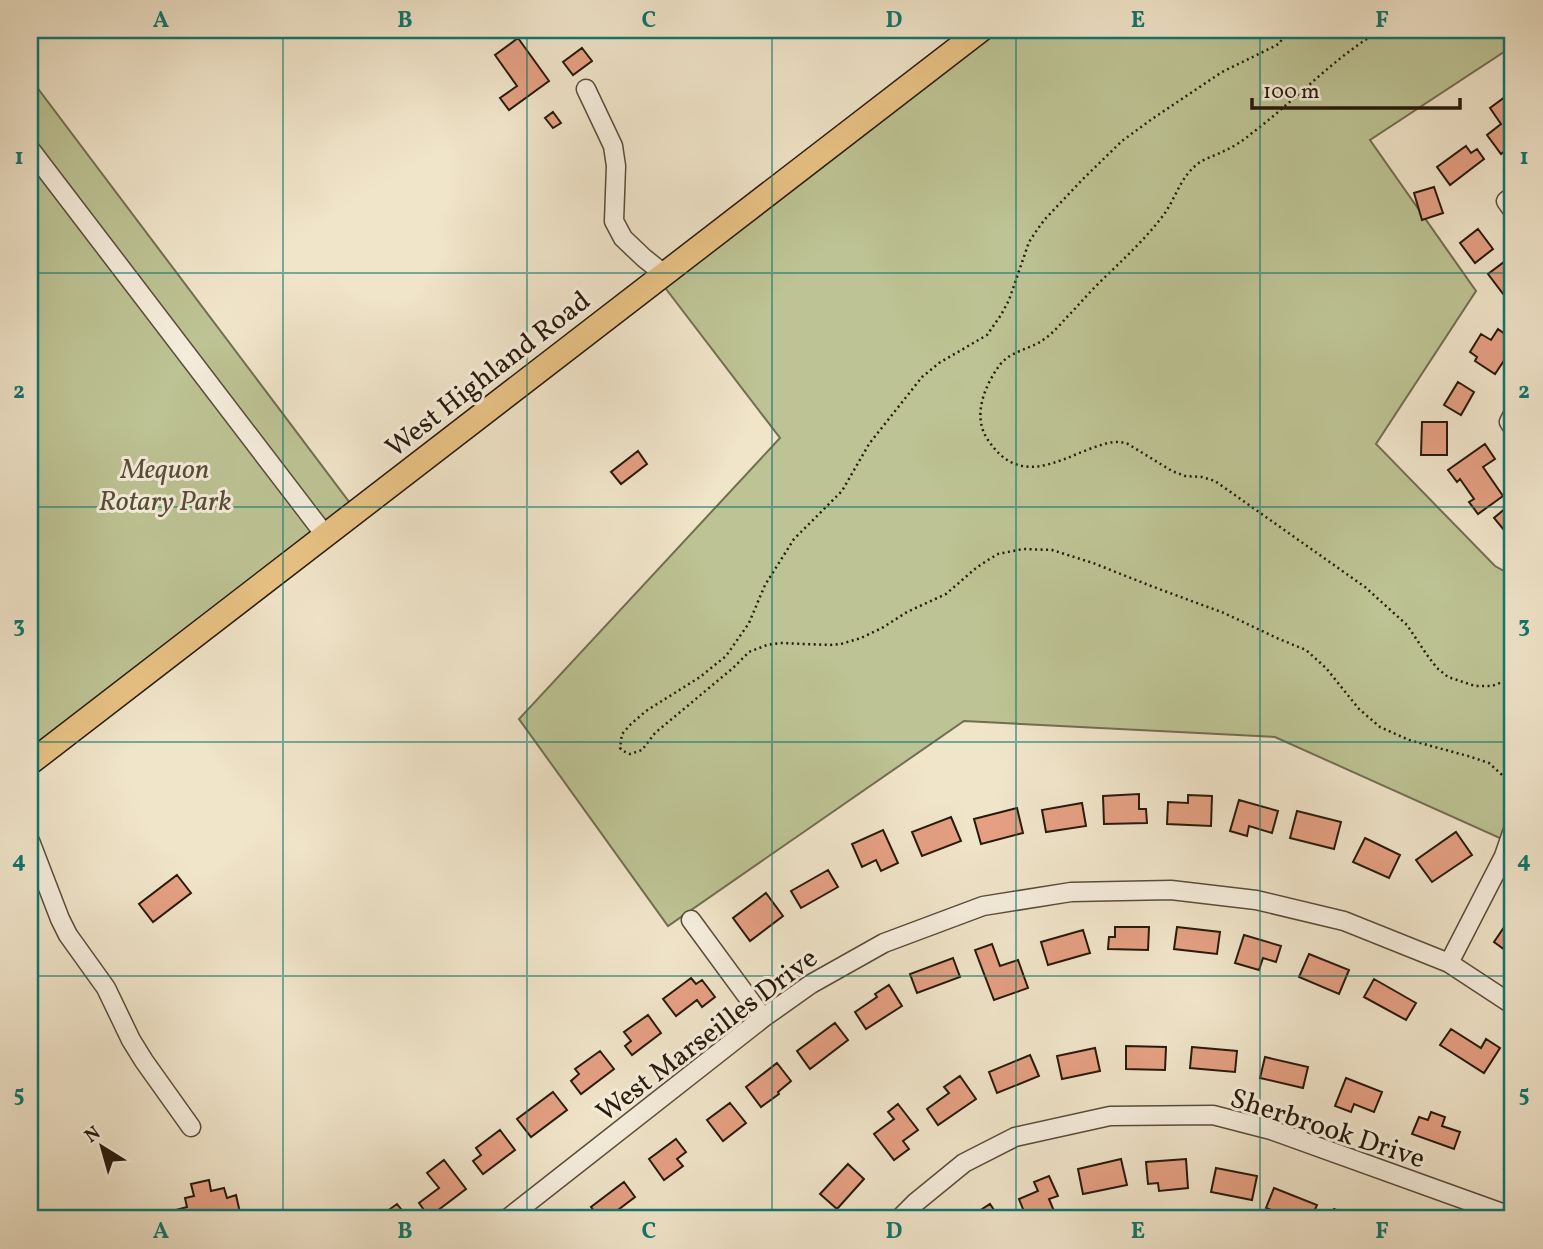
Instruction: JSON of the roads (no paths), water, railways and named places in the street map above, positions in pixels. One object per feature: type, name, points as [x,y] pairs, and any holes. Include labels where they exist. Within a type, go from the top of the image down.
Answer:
[{"type":"main road","name":"West Highland Road","points":[[30,763],[981,30]]},
{"type":"street","points":[[586,89],[613,146],[616,166],[614,222],[623,238],[664,274]]},
{"type":"street","points":[[30,149],[325,535]]},
{"type":"street","points":[[1513,196],[1506,201],[1513,211]]},
{"type":"street","points":[[1513,414],[1509,422],[1513,428]]},
{"type":"street","points":[[1449,963],[1504,856],[1513,830]]},
{"type":"street","points":[[30,841],[68,935],[106,988],[144,1061],[191,1127]]},
{"type":"street","name":"West Marseilles Drive","points":[[507,1219],[763,1018],[811,984],[884,943],[983,906],[1071,892],[1171,890],[1256,900],[1344,921],[1449,963],[1513,1005]]},
{"type":"street","points":[[691,919],[763,1018]]},
{"type":"street","name":"Sherbrook Drive","points":[[899,1219],[964,1163],[1015,1138],[1110,1116],[1200,1115],[1213,1115],[1271,1130],[1513,1217]]},
{"type":"park label","name":"Mequon Rotary Park","points":[[165,484]]}]
